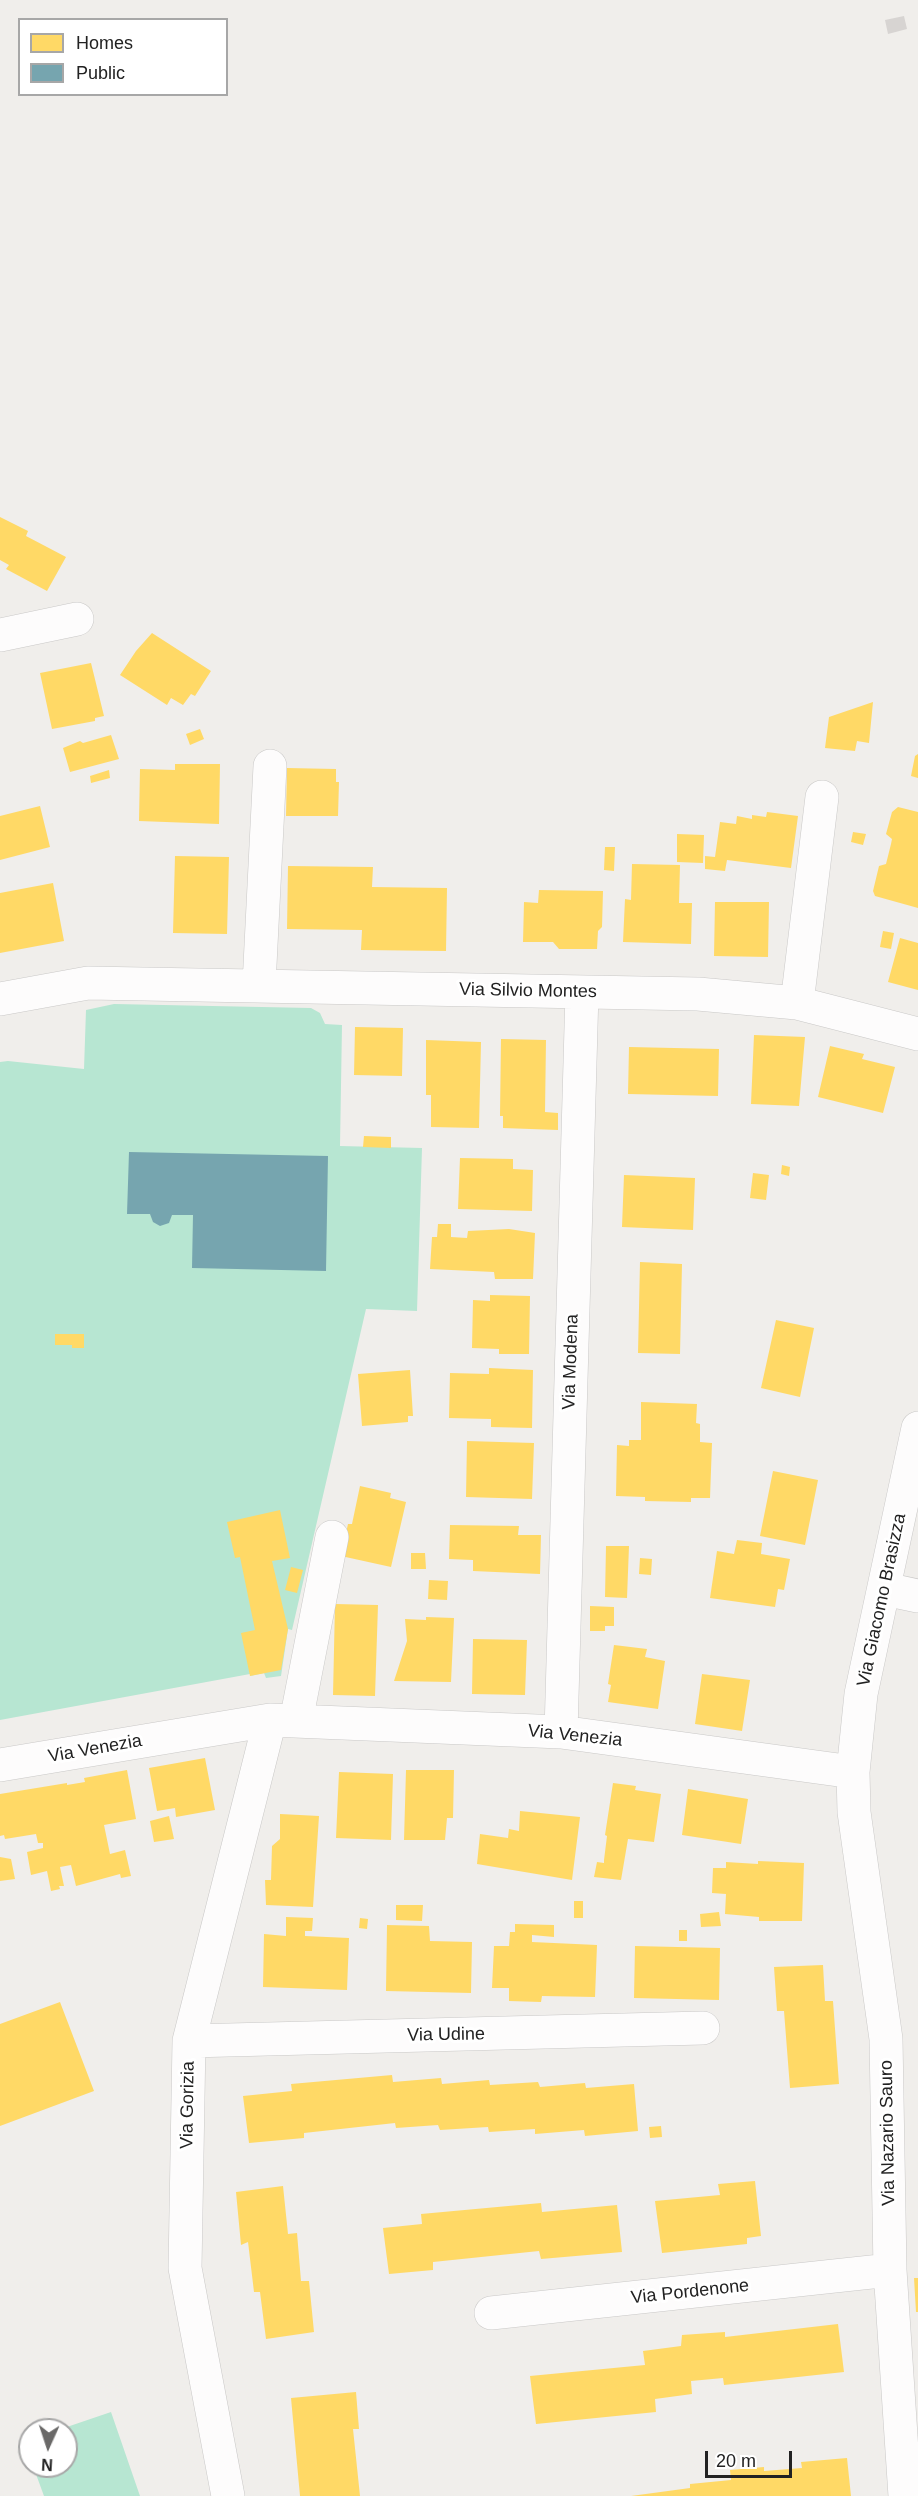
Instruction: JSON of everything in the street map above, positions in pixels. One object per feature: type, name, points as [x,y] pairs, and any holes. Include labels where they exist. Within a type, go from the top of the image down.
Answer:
[{"type":"street","points":[[0,635],[76,619]]},
{"type":"street","points":[[259,985],[270,766]]},
{"type":"street","points":[[797,1003],[822,797]]},
{"type":"street","name":"Via Silvio Montes","points":[[0,999],[88,983],[698,994],[797,1003],[918,1034]]},
{"type":"street","name":"Via Modena","points":[[561,1732],[582,992]]},
{"type":"street","name":"Via Giacomo Brasizza","points":[[853,1772],[861,1694],[918,1428]]},
{"type":"street","points":[[283,1721],[332,1537]]},
{"type":"street","points":[[885,1589],[918,1596]]},
{"type":"street","name":"Via Venezia","points":[[0,1765],[283,1721],[561,1732],[853,1772]]},
{"type":"street","name":"Via Gorizia","points":[[228,2496],[185,2268],[189,2041],[283,1721]]},
{"type":"street","name":"Via Nazario Sauro","points":[[853,1772],[854,1812],[886,2038],[890,2270],[905,2496]]},
{"type":"street","name":"Via Udine","points":[[189,2041],[703,2028]]},
{"type":"street","name":"Via Pordenone","points":[[491,2313],[890,2270]]},
{"type":"green space","points":[[114,1004],[311,1008],[320,1013],[325,1024],[342,1025],[340,1146],[422,1148],[417,1311],[366,1309],[292,1630],[288,1629],[281,1676],[266,1678],[264,1673],[250,1676],[250,1674],[0,1720],[0,1062],[84,1069],[86,1010]]},
{"type":"green space","points":[[111,2412],[140,2496],[44,2496],[37,2478],[78,2478],[78,2423]]},
{"type":"building: Homes","points":[[0,517],[28,531],[26,536],[66,557],[47,591],[6,569],[9,565],[0,560]]},
{"type":"building: Homes","points":[[152,633],[211,671],[195,696],[191,694],[183,705],[171,698],[167,705],[120,675],[136,651]]},
{"type":"building: Homes","points":[[91,663],[104,716],[95,718],[95,721],[52,729],[40,673]]},
{"type":"building: Homes","points":[[873,702],[869,743],[857,741],[855,751],[825,748],[829,717]]},
{"type":"building: Homes","points":[[200,729],[204,739],[190,745],[186,734]]},
{"type":"building: Homes","points":[[111,735],[119,759],[70,772],[63,748],[80,741],[83,743]]},
{"type":"building: Homes","points":[[918,754],[918,778],[911,776],[915,756]]},
{"type":"building: Homes","points":[[175,764],[220,764],[219,824],[139,821],[140,769],[175,770]]},
{"type":"building: Homes","points":[[287,768],[336,769],[336,782],[339,782],[338,816],[286,816]]},
{"type":"building: Homes","points":[[109,770],[110,778],[91,783],[90,776]]},
{"type":"building: Homes","points":[[40,806],[50,847],[0,860],[0,816]]},
{"type":"building: Homes","points":[[898,807],[918,812],[918,908],[875,896],[873,891],[879,866],[886,864],[892,839],[886,834],[892,812]]},
{"type":"building: Homes","points":[[767,812],[798,816],[791,868],[727,860],[725,871],[705,869],[705,856],[715,857],[720,822],[736,824],[737,816],[752,819],[752,815],[766,817]]},
{"type":"building: Homes","points":[[853,832],[866,834],[863,845],[851,842]]},
{"type":"building: Homes","points":[[677,834],[704,835],[703,863],[677,862]]},
{"type":"building: Homes","points":[[605,847],[615,847],[614,871],[604,870]]},
{"type":"building: Homes","points":[[175,856],[229,857],[227,934],[173,933]]},
{"type":"building: Homes","points":[[632,864],[680,865],[679,903],[692,903],[691,944],[623,942],[625,899],[631,900]]},
{"type":"building: Homes","points":[[288,866],[373,867],[372,887],[447,888],[446,951],[361,950],[362,930],[287,929]]},
{"type":"building: Homes","points":[[53,883],[64,941],[0,953],[0,893]]},
{"type":"building: Homes","points":[[539,890],[603,891],[602,927],[598,931],[597,949],[559,949],[553,942],[523,942],[524,902],[538,903]]},
{"type":"building: Homes","points":[[715,902],[769,902],[768,957],[714,956]]},
{"type":"building: Homes","points":[[883,931],[894,933],[891,949],[880,947]]},
{"type":"building: Homes","points":[[900,938],[918,943],[918,990],[888,982]]},
{"type":"building: Homes","points":[[355,1027],[403,1028],[402,1076],[354,1075]]},
{"type":"building: Homes","points":[[754,1035],[805,1037],[799,1106],[751,1104]]},
{"type":"building: Homes","points":[[501,1039],[546,1040],[545,1112],[558,1113],[558,1130],[503,1128],[503,1116],[500,1116]]},
{"type":"building: Homes","points":[[426,1040],[481,1042],[479,1128],[431,1127],[431,1095],[426,1095]]},
{"type":"building: Homes","points":[[830,1046],[864,1054],[862,1059],[895,1067],[883,1113],[818,1097]]},
{"type":"building: Homes","points":[[629,1047],[719,1049],[718,1096],[628,1094]]},
{"type":"building: Homes","points":[[364,1136],[391,1137],[391,1148],[363,1147]]},
{"type":"building: Homes","points":[[460,1158],[513,1159],[513,1169],[533,1170],[532,1211],[458,1209]]},
{"type":"building: Homes","points":[[782,1165],[790,1167],[789,1176],[781,1174]]},
{"type":"building: Homes","points":[[753,1173],[769,1175],[766,1200],[750,1198]]},
{"type":"building: Homes","points":[[624,1175],[695,1178],[693,1230],[622,1227]]},
{"type":"building: Homes","points":[[438,1224],[451,1224],[451,1237],[467,1238],[468,1231],[509,1229],[535,1233],[533,1279],[495,1279],[494,1272],[430,1269],[432,1237],[437,1237]]},
{"type":"building: Homes","points":[[640,1262],[682,1264],[680,1354],[638,1353]]},
{"type":"building: Homes","points":[[490,1295],[530,1296],[529,1354],[499,1354],[499,1349],[472,1348],[473,1300],[490,1301]]},
{"type":"building: Homes","points":[[776,1320],[814,1328],[800,1397],[761,1388]]},
{"type":"building: Homes","points":[[55,1334],[84,1334],[84,1348],[55,1345]]},
{"type":"building: Homes","points":[[489,1368],[533,1370],[532,1428],[491,1427],[491,1419],[449,1418],[450,1373],[489,1374]]},
{"type":"building: Homes","points":[[410,1370],[413,1416],[408,1416],[408,1422],[362,1426],[358,1374]]},
{"type":"building: Homes","points":[[641,1402],[697,1404],[696,1423],[700,1424],[700,1442],[712,1443],[710,1498],[691,1498],[691,1502],[645,1501],[645,1497],[616,1496],[617,1445],[629,1446],[629,1440],[641,1440]]},
{"type":"building: Homes","points":[[467,1441],[534,1443],[532,1499],[466,1497]]},
{"type":"building: Homes","points":[[773,1471],[818,1480],[805,1545],[760,1536]]},
{"type":"building: Homes","points":[[360,1486],[391,1493],[390,1498],[406,1502],[391,1567],[341,1556],[348,1524],[352,1524]]},
{"type":"building: Homes","points":[[280,1510],[290,1558],[272,1561],[288,1629],[281,1670],[250,1676],[241,1633],[255,1630],[240,1557],[235,1558],[227,1522]]},
{"type":"building: Homes","points":[[450,1525],[519,1526],[518,1535],[541,1535],[540,1574],[473,1571],[473,1560],[449,1559]]},
{"type":"building: Homes","points":[[737,1540],[762,1543],[761,1554],[790,1559],[784,1590],[778,1589],[775,1607],[710,1598],[717,1551],[734,1554]]},
{"type":"building: Homes","points":[[606,1546],[629,1546],[627,1598],[605,1597]]},
{"type":"building: Homes","points":[[411,1553],[425,1553],[426,1569],[411,1569]]},
{"type":"building: Homes","points":[[640,1558],[652,1559],[651,1575],[639,1574]]},
{"type":"building: Homes","points":[[291,1567],[303,1570],[297,1593],[285,1590]]},
{"type":"building: Homes","points":[[429,1580],[448,1581],[447,1600],[428,1599]]},
{"type":"building: Homes","points":[[335,1604],[378,1605],[375,1696],[333,1695]]},
{"type":"building: Homes","points":[[590,1606],[614,1607],[614,1626],[605,1626],[605,1631],[590,1631]]},
{"type":"building: Homes","points":[[426,1617],[454,1618],[451,1682],[394,1681],[407,1641],[405,1619],[426,1620]]},
{"type":"building: Homes","points":[[473,1639],[527,1640],[525,1695],[472,1694]]},
{"type":"building: Homes","points":[[614,1645],[647,1649],[645,1657],[665,1661],[658,1709],[608,1702],[611,1685],[608,1684]]},
{"type":"building: Homes","points":[[702,1674],[750,1680],[742,1731],[695,1724]]},
{"type":"building: Homes","points":[[205,1758],[215,1810],[176,1817],[175,1808],[157,1811],[149,1768]]},
{"type":"building: Homes","points":[[127,1770],[136,1819],[104,1825],[110,1854],[125,1850],[131,1876],[121,1878],[120,1874],[76,1886],[71,1865],[60,1867],[64,1886],[51,1891],[47,1871],[31,1875],[27,1852],[43,1848],[43,1843],[38,1843],[36,1834],[5,1839],[4,1835],[0,1836],[0,1794],[85,1782],[84,1778]]},
{"type":"building: Homes","points":[[406,1770],[454,1770],[453,1818],[447,1818],[445,1840],[404,1840]]},
{"type":"building: Homes","points":[[339,1772],[393,1774],[391,1840],[336,1838]]},
{"type":"building: Homes","points":[[613,1783],[636,1786],[635,1790],[661,1794],[654,1842],[628,1839],[621,1880],[594,1877],[597,1862],[604,1863],[607,1836],[605,1835]]},
{"type":"building: Homes","points":[[688,1789],[748,1799],[741,1844],[682,1835]]},
{"type":"building: Homes","points":[[520,1811],[580,1817],[572,1880],[477,1864],[480,1834],[508,1838],[509,1829],[519,1831]]},
{"type":"building: Homes","points":[[280,1814],[319,1816],[313,1907],[266,1905],[265,1880],[271,1880],[272,1846],[280,1839]]},
{"type":"building: Homes","points":[[169,1816],[174,1839],[154,1842],[150,1821]]},
{"type":"building: Homes","points":[[0,1857],[11,1859],[15,1879],[0,1881]]},
{"type":"building: Homes","points":[[758,1861],[804,1863],[802,1921],[759,1921],[759,1917],[725,1914],[726,1894],[712,1893],[713,1868],[726,1868],[726,1862],[758,1864]]},
{"type":"building: Homes","points":[[574,1901],[583,1901],[583,1918],[574,1918]]},
{"type":"building: Homes","points":[[396,1905],[423,1905],[422,1921],[396,1920]]},
{"type":"building: Homes","points":[[719,1912],[721,1926],[701,1927],[700,1914]]},
{"type":"building: Homes","points":[[286,1917],[313,1918],[312,1931],[305,1931],[305,1936],[349,1938],[347,1990],[263,1987],[264,1934],[286,1936]]},
{"type":"building: Homes","points":[[360,1918],[368,1919],[367,1929],[359,1928]]},
{"type":"building: Homes","points":[[515,1924],[554,1925],[554,1937],[532,1935],[532,1942],[597,1945],[595,1997],[542,1996],[541,2002],[509,2001],[509,1988],[492,1988],[494,1946],[509,1946],[510,1932],[515,1932]]},
{"type":"building: Homes","points":[[387,1925],[429,1926],[430,1941],[472,1942],[471,1993],[386,1991]]},
{"type":"building: Homes","points":[[679,1930],[687,1930],[687,1941],[679,1941]]},
{"type":"building: Homes","points":[[635,1946],[720,1948],[719,2000],[634,1998]]},
{"type":"building: Homes","points":[[823,1965],[825,2001],[833,2001],[839,2084],[790,2088],[784,2011],[777,2011],[774,1967]]},
{"type":"building: Homes","points":[[60,2002],[94,2091],[0,2126],[0,2024]]},
{"type":"building: Homes","points":[[392,2075],[393,2082],[441,2078],[442,2084],[489,2080],[490,2085],[538,2082],[540,2087],[585,2083],[586,2088],[634,2084],[638,2131],[585,2136],[584,2130],[535,2134],[535,2129],[489,2132],[488,2127],[440,2130],[438,2125],[396,2128],[395,2123],[304,2133],[304,2138],[249,2143],[243,2096],[292,2091],[291,2084]]},
{"type":"building: Homes","points":[[661,2126],[662,2137],[650,2138],[649,2127]]},
{"type":"building: Homes","points":[[755,2181],[761,2236],[747,2238],[747,2244],[662,2253],[655,2201],[720,2195],[718,2184]]},
{"type":"building: Homes","points":[[283,2186],[288,2234],[297,2233],[301,2281],[309,2281],[314,2332],[266,2339],[260,2292],[254,2292],[248,2242],[241,2245],[236,2192]]},
{"type":"building: Homes","points":[[541,2203],[542,2212],[617,2205],[622,2252],[541,2259],[539,2251],[433,2262],[433,2270],[389,2274],[383,2228],[422,2224],[421,2214]]},
{"type":"building: Homes","points":[[914,2278],[918,2278],[918,2312],[916,2312]]},
{"type":"building: Homes","points":[[838,2324],[844,2372],[724,2385],[723,2378],[691,2381],[692,2394],[655,2399],[656,2412],[536,2424],[530,2376],[645,2365],[643,2351],[681,2346],[682,2335],[725,2332],[725,2337]]},
{"type":"building: Homes","points":[[356,2392],[359,2429],[353,2429],[360,2496],[300,2496],[291,2398]]},
{"type":"building: Homes","points":[[847,2458],[851,2496],[631,2496],[690,2488],[690,2484],[731,2480],[730,2470],[764,2467],[764,2471],[802,2468],[801,2462]]},
{"type":"building: Public","points":[[129,1152],[328,1156],[326,1271],[192,1268],[193,1215],[172,1215],[169,1223],[160,1226],[153,1222],[150,1214],[127,1214]]},
{"type":"building: Other","points":[[904,16],[907,29],[888,34],[885,20]]}]
